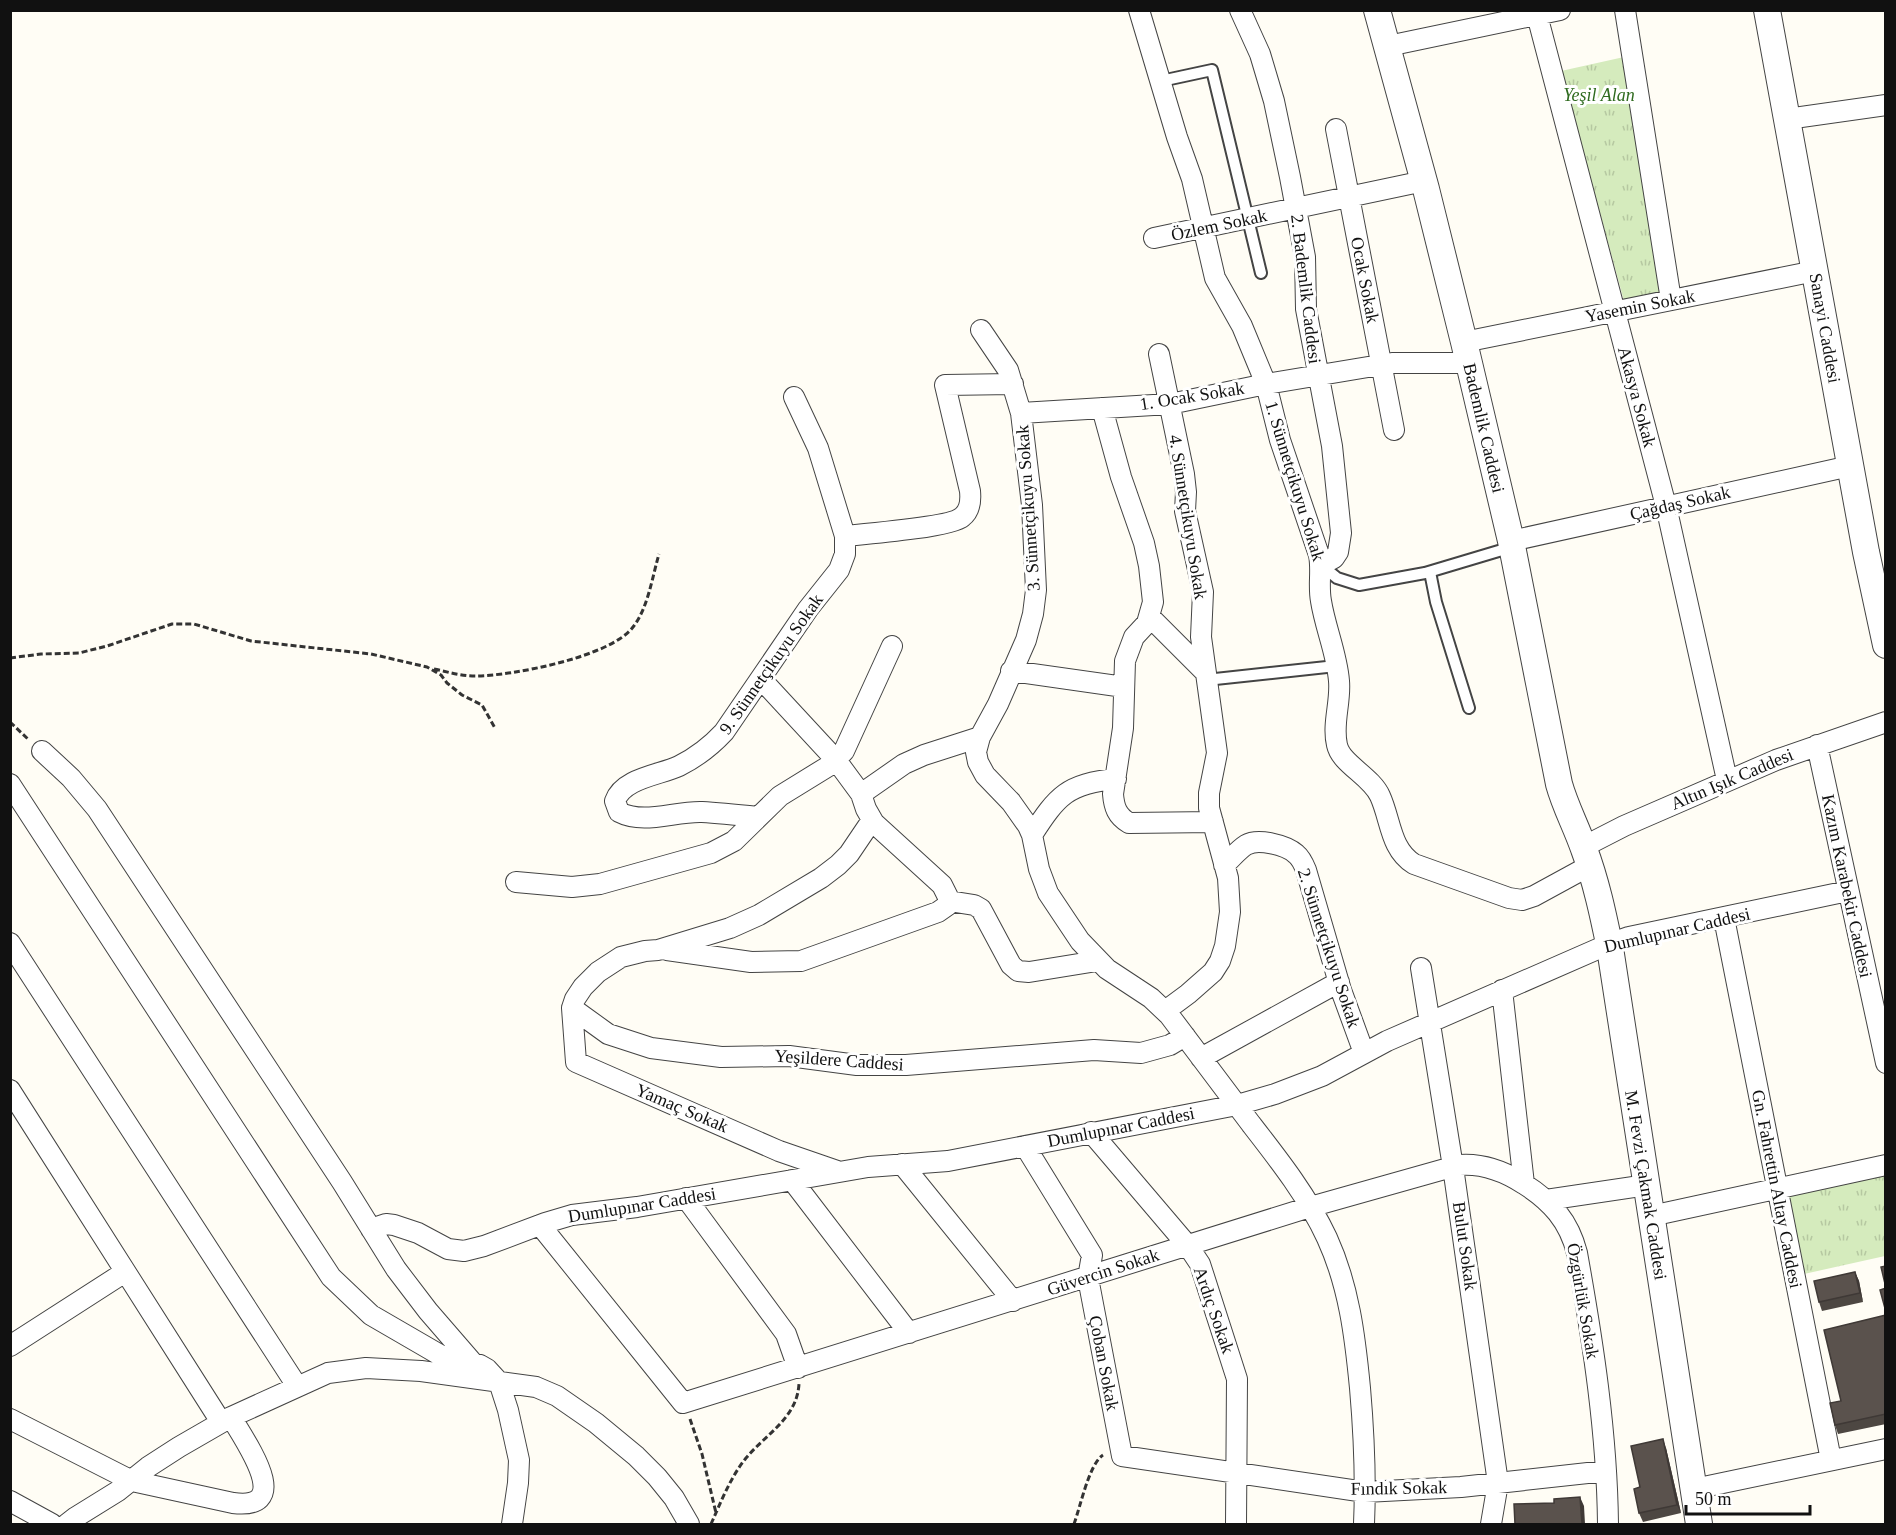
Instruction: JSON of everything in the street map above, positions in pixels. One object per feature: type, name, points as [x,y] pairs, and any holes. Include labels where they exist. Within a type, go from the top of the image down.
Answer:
[{"type":"street","name":"1. Sünnetçikuyu Sokak","points":[[1139,10],[1192,179],[1215,278],[1242,326],[1266,384],[1280,440],[1321,565],[1321,602],[1340,693],[1337,745],[1344,758],[1375,788],[1383,804],[1395,842],[1408,860],[1414,864],[1509,898],[1522,900],[1534,896],[1586,856]]},
{"type":"street","name":"2. Bademlik Caddesi","points":[[1240,10],[1260,54],[1268,79],[1296,208],[1306,271],[1306,309],[1332,446],[1341,533],[1338,552],[1334,558],[1321,565]]},
{"type":"street","name":"Bademlik Caddesi","points":[[1377,10],[1424,181],[1467,352],[1511,544],[1559,784],[1566,808],[1586,856]]},
{"type":"street","points":[[1388,46],[1560,10]]},
{"type":"street","points":[[1625,10],[1671,300]]},
{"type":"street","name":"Sanayi Caddesi","points":[[1767,10],[1850,466],[1886,645]]},
{"type":"street","name":"Akasya Sokak","points":[[1537,15],[1666,506],[1727,780]]},
{"type":"street","points":[[1787,119],[1886,105]]},
{"type":"street","name":"Ocak Sokak","points":[[1336,129],[1394,430]]},
{"type":"street","name":"Özlem Sokak","points":[[1154,238],[1424,181]]},
{"type":"street","name":"Yasemin Sokak","points":[[1467,352],[1615,311],[1815,271]]},
{"type":"street","name":"3. Sünnetçikuyu Sokak","points":[[981,330],[1001,357],[1013,384],[1021,413],[1032,505],[1036,590],[1030,626],[1021,651],[998,704],[980,737],[976,752],[980,768],[1016,808],[1032,835],[1039,869],[1048,893],[1066,922],[1097,961],[1118,978],[1151,998],[1165,1011],[1283,1166],[1327,1237],[1352,1313],[1364,1434],[1364,1524]]},
{"type":"street","name":"1. Ocak Sokak","points":[[1021,413],[1170,404],[1317,374],[1467,352]]},
{"type":"street","name":"4. Sünnetçikuyu Sokak","points":[[1160,354],[1184,474],[1185,511],[1202,584],[1201,637],[1216,753],[1209,793],[1209,808],[1224,865],[1230,912],[1229,928],[1220,961],[1213,972],[1165,1011]]},
{"type":"street","points":[[845,536],[945,524],[963,517],[969,507],[970,491],[945,386],[1013,384]]},
{"type":"street","name":"9. Sünnetçikuyu Sokak","points":[[758,817],[702,812],[632,818],[619,812],[615,801],[617,796],[630,785],[678,767],[714,743],[762,679],[808,609],[839,570],[845,554],[845,536],[818,448],[794,397]]},
{"type":"street","points":[[1102,408],[1121,477],[1144,543],[1154,603],[1150,618],[1134,638],[1125,661],[1123,728],[1113,794],[1114,804],[1118,813],[1129,823],[1213,822]]},
{"type":"street","name":"Çağdaş Sokak","points":[[1511,544],[1666,506],[1850,466]]},
{"type":"street","points":[[1150,618],[1205,676]]},
{"type":"street","points":[[516,882],[572,887],[621,879],[724,847],[734,841],[780,796],[836,760],[844,751],[892,646]]},
{"type":"street","points":[[1011,671],[1124,687]]},
{"type":"street","points":[[572,1008],[583,987],[610,964],[631,954],[673,950],[751,962],[801,961],[942,910],[948,905],[946,892],[939,882],[872,820],[861,794],[836,760],[762,679]]},
{"type":"street","name":"Altın Işık Caddesi","points":[[1586,856],[1624,826],[1727,780],[1817,745],[1886,722]]},
{"type":"street","points":[[861,794],[914,760],[980,737]]},
{"type":"street","name":"Kazım Karabekir Caddesi","points":[[1817,745],[1886,1063]]},
{"type":"street","points":[[42,751],[71,778],[97,809],[411,1289],[473,1363]]},
{"type":"street","points":[[1032,835],[1051,806],[1072,789],[1092,782],[1116,779]]},
{"type":"street","points":[[10,784],[331,1277],[371,1315],[440,1355],[487,1369],[499,1382],[519,1460],[512,1524]]},
{"type":"street","points":[[658,950],[738,925],[794,895],[838,865],[849,854],[872,820]]},
{"type":"street","name":"2. Sünnetçikuyu Sokak","points":[[1224,865],[1242,847],[1255,842],[1265,842],[1291,850],[1297,855],[1306,870],[1339,982],[1364,1053]]},
{"type":"street","name":"M. Fevzi Çakmak Caddesi","points":[[1586,856],[1609,944],[1699,1524]]},
{"type":"street","name":"Dumlupınar Caddesi","points":[[371,1229],[394,1224],[457,1251],[484,1246],[572,1215],[840,1172],[948,1161],[1237,1105],[1275,1094],[1322,1076],[1430,1021],[1609,944],[1848,891]]},
{"type":"street","points":[[949,901],[974,904],[981,909],[1011,965],[1018,971],[1029,972],[1097,961]]},
{"type":"street","name":"Gn. Fahrettin Altay Caddesi","points":[[1724,918],[1831,1460]]},
{"type":"street","points":[[10,943],[297,1386]]},
{"type":"street","name":"Bulut Sokak","points":[[1421,968],[1453,1167],[1498,1483],[1491,1524]]},
{"type":"street","points":[[1201,1058],[1339,982]]},
{"type":"street","points":[[1502,990],[1524,1184]]},
{"type":"street","name":"Yeşildere Caddesi","points":[[572,1008],[609,1034],[651,1048],[721,1057],[789,1056],[857,1065],[906,1065],[1094,1050],[1141,1053],[1170,1046],[1185,1036]]},
{"type":"street","name":"Yamaç Sokak","points":[[572,1008],[576,1062],[778,1151],[840,1172]]},
{"type":"street","points":[[10,1090],[125,1272],[258,1465],[264,1479],[262,1496],[258,1501],[233,1503],[132,1481],[10,1419]]},
{"type":"street","name":"Ardıç Sokak","points":[[1091,1132],[1188,1246],[1200,1264],[1237,1379],[1236,1524]]},
{"type":"street","name":"Çoban Sokak","points":[[1025,1146],[1092,1256],[1088,1278],[1122,1456]]},
{"type":"street","points":[[902,1164],[1012,1301]]},
{"type":"street","name":"Güvercin Sokak","points":[[683,1403],[1310,1207],[1453,1167],[1467,1164],[1484,1166],[1524,1184]]},
{"type":"street","points":[[1651,1216],[1886,1165]]},
{"type":"street","points":[[792,1180],[909,1333]]},
{"type":"street","name":"Özgürlük Sokak","points":[[1524,1184],[1546,1200],[1565,1222],[1573,1237],[1577,1253],[1596,1372],[1606,1471],[1608,1524]]},
{"type":"street","points":[[1546,1200],[1647,1185]]},
{"type":"street","points":[[686,1198],[786,1334],[798,1368]]},
{"type":"street","points":[[540,1225],[683,1403]]},
{"type":"street","points":[[10,1346],[125,1272]]},
{"type":"street","points":[[67,1524],[75,1516],[132,1481],[148,1467],[226,1420],[297,1386],[328,1374],[366,1368],[421,1371],[536,1387],[548,1392],[596,1423],[636,1456],[674,1498],[688,1524]]},
{"type":"street","points":[[1694,1489],[1886,1449]]},
{"type":"street","name":"Fındık Sokak","points":[[1122,1456],[1365,1492],[1437,1489],[1606,1471]]},
{"type":"street","points":[[10,1501],[52,1524]]},
{"type":"lane","points":[[1161,81],[1212,70],[1261,273]]},
{"type":"lane","points":[[1321,565],[1337,578],[1359,585],[1430,572],[1511,544]]},
{"type":"lane","points":[[1430,572],[1436,602],[1469,708]]},
{"type":"lane","points":[[1205,676],[1336,666]]},
{"type":"path","points":[[10,658],[92,650],[155,629],[182,623],[194,624],[233,637],[370,654],[465,676],[496,675],[544,666],[605,648],[625,636],[638,621],[644,607],[659,554]]},
{"type":"path","points":[[427,667],[441,675],[462,695],[482,705],[495,728]]},
{"type":"path","points":[[10,722],[42,751]]},
{"type":"path","points":[[711,1524],[725,1493],[746,1459],[789,1414],[798,1392],[798,1368]]},
{"type":"path","points":[[683,1403],[699,1443],[716,1514]]},
{"type":"path","points":[[1074,1524],[1098,1459],[1108,1454],[1122,1456]]},
{"type":"green space","name":"Yeşil Alan","points":[[1624,57],[1661,293],[1624,301],[1561,71]]},
{"type":"green space","points":[[1885,1173],[1885,1256],[1804,1274],[1786,1195]]},
{"type":"building","points":[[1886,1266],[1886,1288],[1881,1267]]},
{"type":"building","points":[[1855,1272],[1860,1293],[1819,1302],[1814,1281]]},
{"type":"building","points":[[1886,1288],[1886,1312],[1880,1290]]},
{"type":"building","points":[[1886,1315],[1886,1414],[1835,1425],[1830,1403],[1841,1401],[1824,1330]]},
{"type":"building","points":[[1663,1439],[1677,1505],[1639,1513],[1634,1489],[1640,1487],[1631,1446]]},
{"type":"building","points":[[1580,1497],[1582,1524],[1515,1524],[1514,1504],[1554,1503],[1554,1499]]}]
